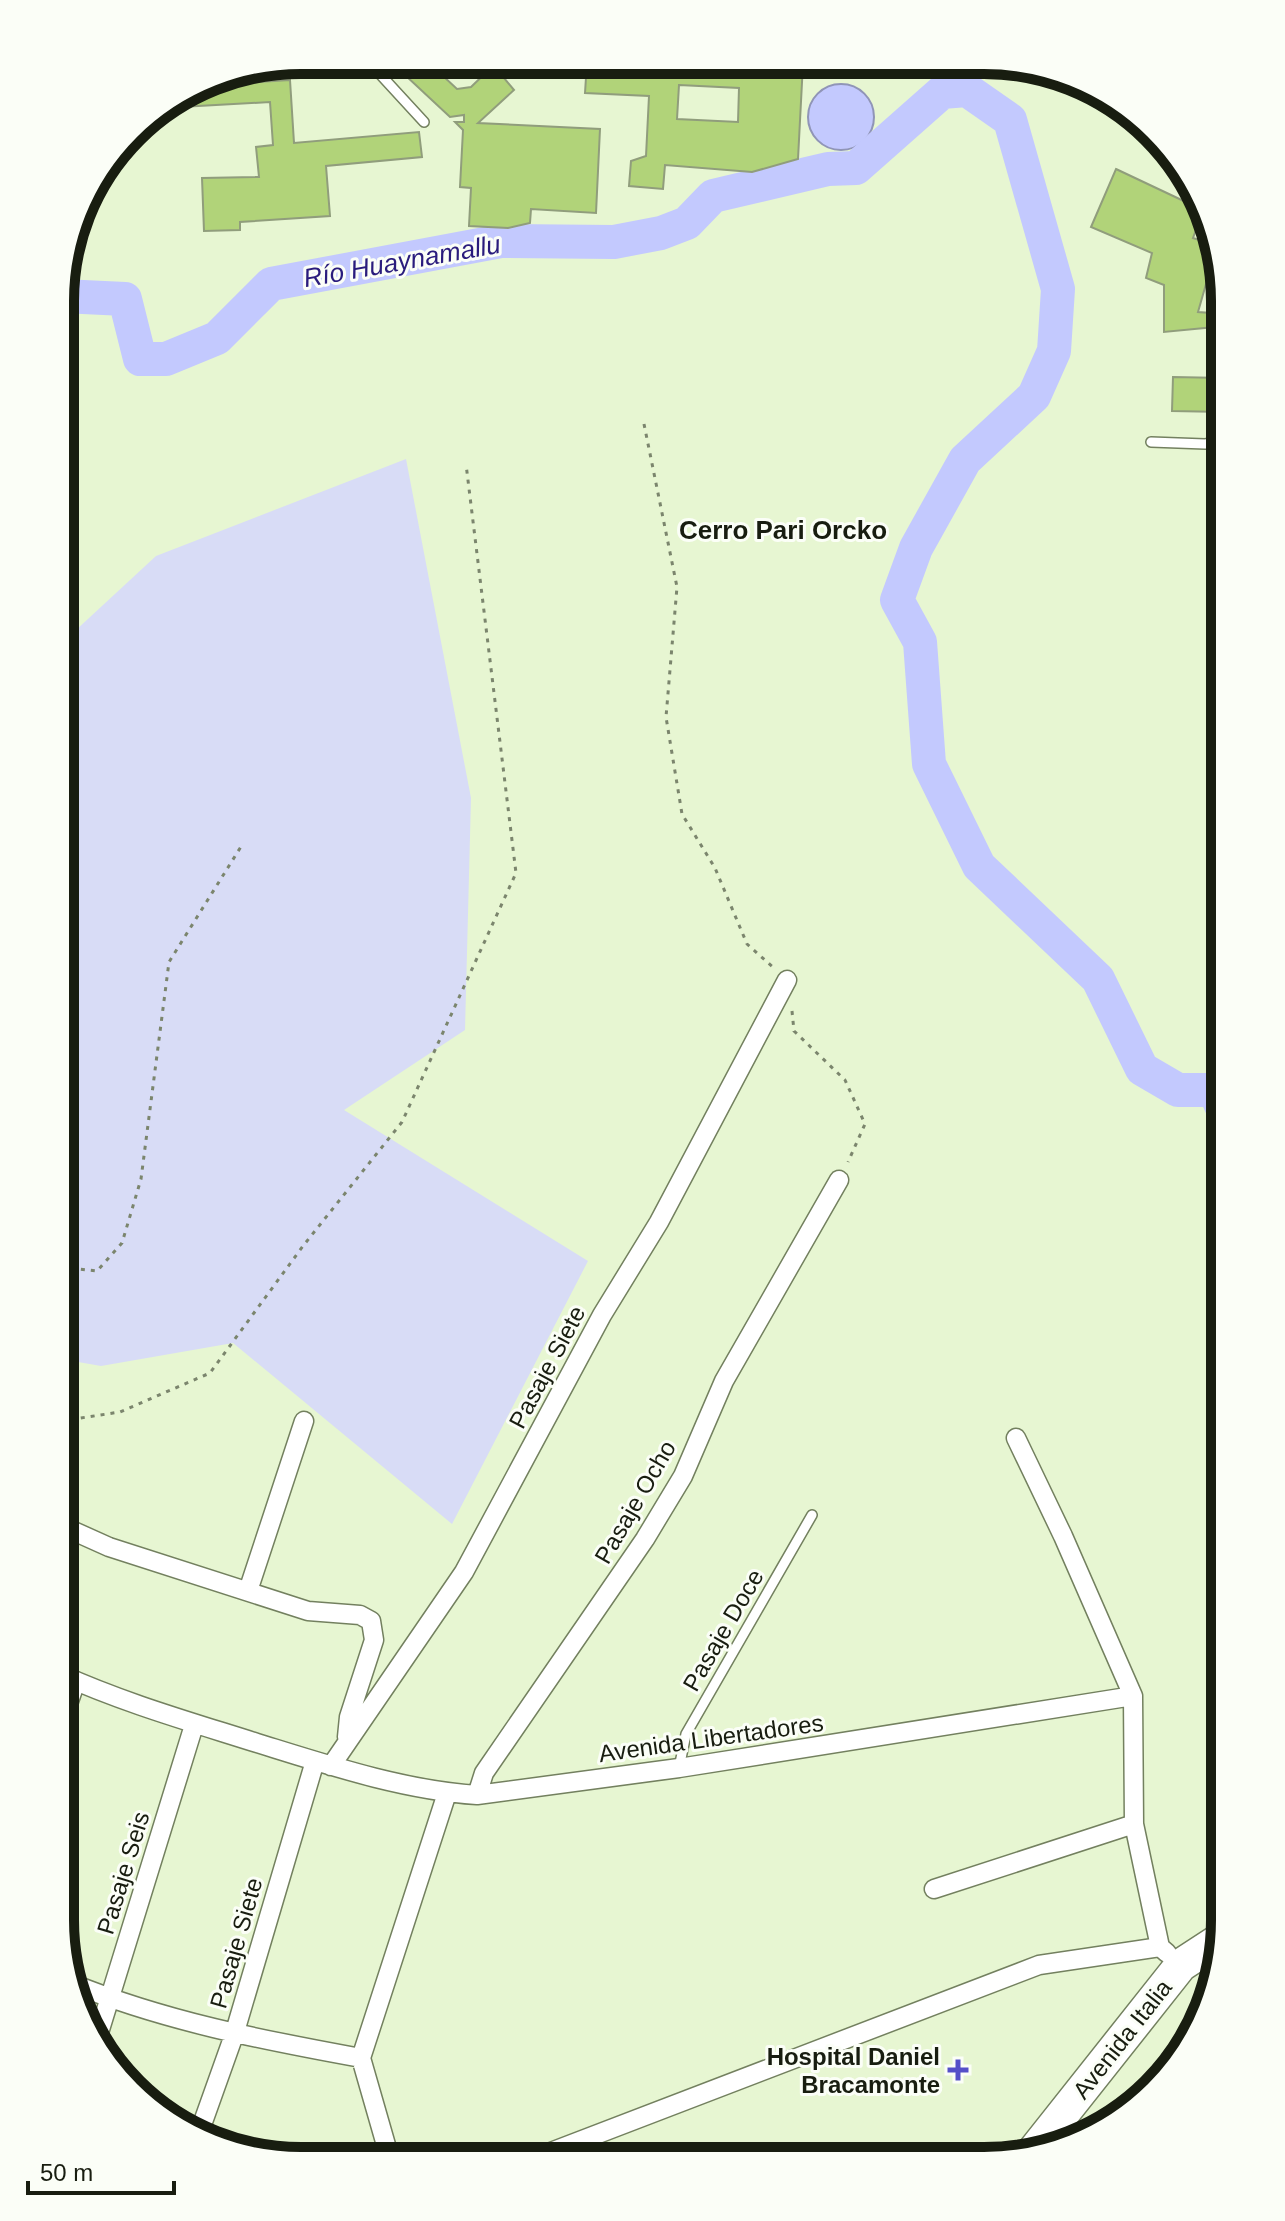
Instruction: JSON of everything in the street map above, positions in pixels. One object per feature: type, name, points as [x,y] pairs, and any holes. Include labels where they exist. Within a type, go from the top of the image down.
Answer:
[{"type":"highway","name":"Avenida Italia","points":[[1042,2139],[1170,1956],[1210,1942]]},
{"type":"street","name":"Pasaje Siete","points":[[202,2124],[323,1764],[347,1739],[464,1572],[602,1315],[659,1222],[787,980]]},
{"type":"street","name":"Pasaje Ocho","points":[[477,1795],[484,1773],[645,1539],[683,1476],[724,1381],[839,1180]]},
{"type":"street","points":[[248,1591],[304,1421]]},
{"type":"street","points":[[564,2147],[1039,1965],[1170,1956],[1134,1824],[1133,1696],[1016,1438]]},
{"type":"street","points":[[74,1531],[109,1547],[308,1611],[360,1615],[371,1621],[374,1640],[349,1717],[347,1739]]},
{"type":"street","name":"Avenida Libertadores","points":[[74,1680],[194,1725],[323,1764],[447,1793],[477,1795],[679,1768],[1133,1696]]},
{"type":"street","name":"Pasaje Seis","points":[[101,2027],[194,1725]]},
{"type":"street","points":[[387,2147],[361,2058],[447,1793]]},
{"type":"street","points":[[934,1889],[1134,1824]]},
{"type":"street","points":[[85,1989],[234,2035],[361,2058]]},
{"type":"lane","points":[[380,74],[424,122]]},
{"type":"lane","points":[[1151,442],[1211,443]]},
{"type":"lane","name":"Pasaje Doce","points":[[679,1768],[686,1734],[812,1515]]},
{"type":"path","points":[[644,424],[677,587],[666,717],[682,814],[715,868],[747,944],[787,980],[794,1031],[845,1080],[865,1124],[839,1180]]},
{"type":"path","points":[[74,1419],[120,1412],[210,1373],[303,1246],[402,1122],[516,873],[466,464]]},
{"type":"path","points":[[74,1268],[97,1271],[122,1243],[141,1179],[169,962],[242,845]]},
{"type":"shaded area","points":[[406,459],[471,798],[465,1030],[344,1110],[588,1261],[452,1524],[233,1343],[101,1366],[74,1361],[74,632],[156,556]]},
{"type":"water","points":[[841,84],[864,94],[874,117],[864,140],[841,150],[818,140],[808,117],[818,94]]},
{"type":"building","points":[[441,74],[457,89],[471,87],[484,74],[520,74],[504,78],[514,90],[478,123],[600,129],[596,213],[531,209],[530,223],[508,228],[469,226],[471,188],[460,187],[463,130],[455,122],[464,122],[464,115],[450,117],[405,75]]},
{"type":"building","points":[[586,74],[802,74],[798,159],[752,172],[665,165],[663,189],[629,186],[631,161],[646,156],[649,96],[585,93]],"holes":[[[679,85],[739,88],[738,122],[677,119]]]},
{"type":"building","points":[[290,80],[294,143],[419,132],[422,157],[326,166],[330,216],[240,222],[240,230],[204,231],[202,178],[259,177],[256,147],[273,145],[270,102],[183,107],[214,91],[238,83]]},
{"type":"building","points":[[1116,169],[1188,202],[1198,225],[1193,238],[1202,241],[1209,272],[1198,312],[1211,313],[1211,327],[1164,332],[1164,285],[1146,278],[1152,253],[1091,227]]},
{"type":"building","points":[[1173,377],[1211,378],[1211,412],[1172,411]]},
{"type":"waterway","name":"Río Huaynamallu","points":[[74,297],[125,299],[140,359],[166,359],[217,338],[271,284],[501,241],[614,242],[661,233],[687,223],[713,196],[828,169],[856,168],[942,92],[967,90],[1010,120],[1058,289],[1054,351],[1034,396],[965,460],[916,548],[897,600],[920,642],[929,764],[979,866],[1098,979],[1142,1069],[1178,1090],[1211,1090]]},
{"type":"place","name":"Hospital Daniel Bracamonte","points":[[958,2070]]},
{"type":"district","name":"Cerro Pari Orcko","points":[[783,530]]}]
